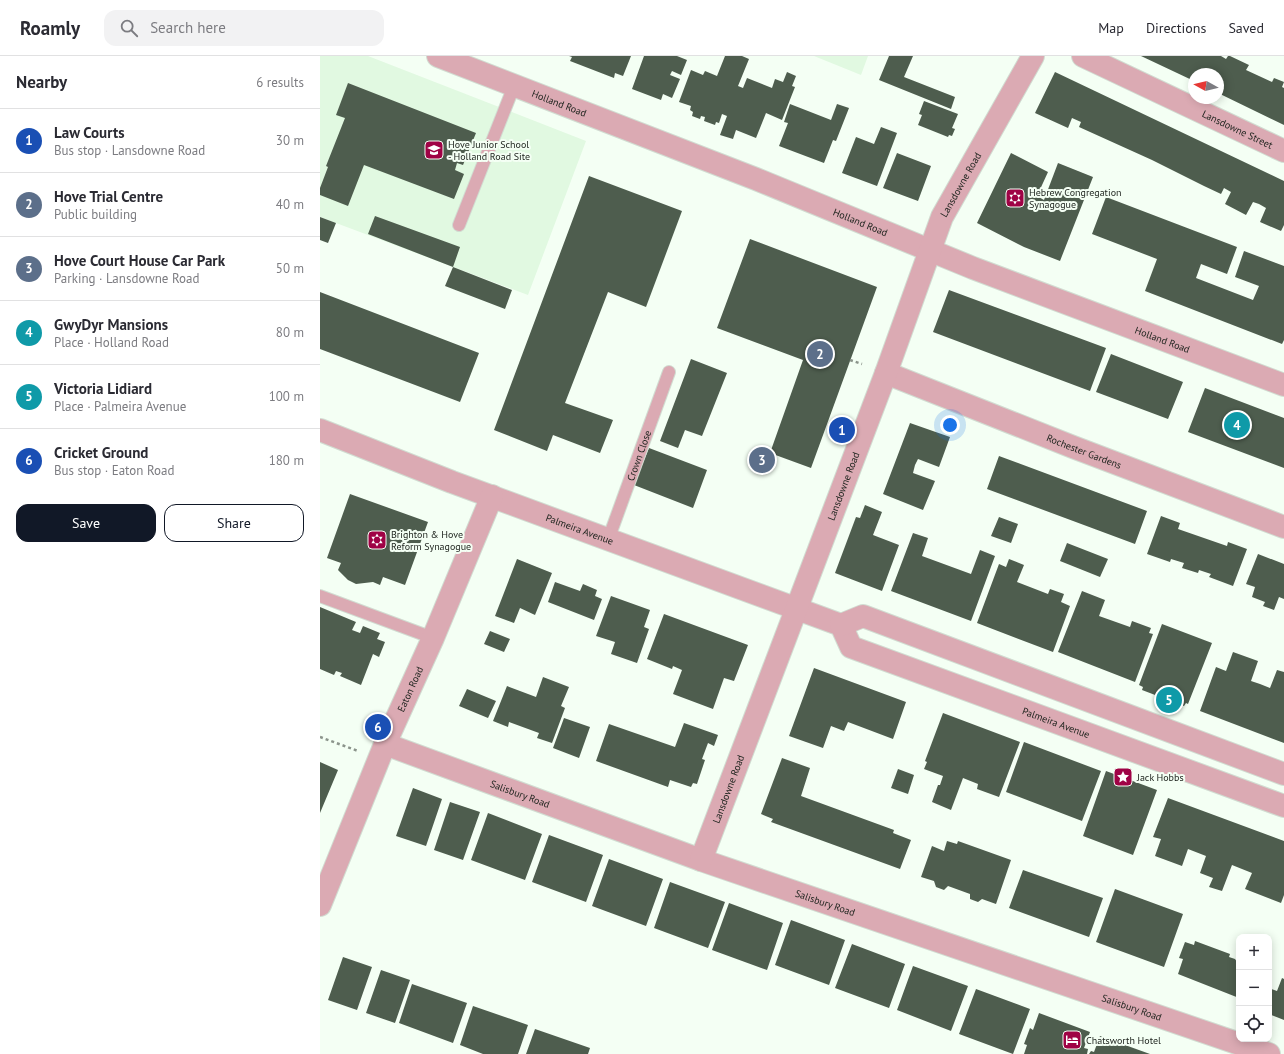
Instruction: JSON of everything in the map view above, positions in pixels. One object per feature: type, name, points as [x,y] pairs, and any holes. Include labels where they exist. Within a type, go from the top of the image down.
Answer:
[{"type":"street","name":"Holland Road","points":[[438,56],[756,179],[929,250],[1284,385]]},
{"type":"street","name":"Lansdowne Road","points":[[701,860],[886,373],[942,217],[1033,56]]},
{"type":"street","name":"Lansdowne Street","points":[[1083,56],[1284,151]]},
{"type":"street","name":"Rochester Gardens","points":[[886,373],[1284,527]]},
{"type":"street","name":"Palmeira Avenue","points":[[320,430],[452,482],[796,608],[841,626],[851,647],[1284,806]]},
{"type":"street","name":"Eaton Road","points":[[320,905],[382,752],[434,638],[492,496]]},
{"type":"street","points":[[841,626],[863,616],[1284,774]]},
{"type":"street","name":"Salisbury Road","points":[[382,752],[1269,1054]]},
{"type":"lane","points":[[459,225],[514,86]]},
{"type":"lane","name":"Crown Close","points":[[608,540],[669,372]]},
{"type":"lane","points":[[320,596],[434,638]]},
{"type":"path","points":[[850,360],[862,364]]},
{"type":"path","points":[[320,737],[382,752]]},
{"type":"shaded area","points":[[320,56],[368,56],[586,141],[528,295],[320,217]]},
{"type":"shaded area","points":[[814,56],[868,56],[861,75]]},
{"type":"building","points":[[569,56],[631,56],[623,76],[615,73],[614,78],[570,61],[572,57]]},
{"type":"building","points":[[644,56],[677,56],[687,60],[681,75],[672,71],[670,75],[680,79],[672,98],[663,94],[661,100],[632,89]]},
{"type":"building","points":[[725,56],[742,56],[749,59],[738,86],[743,88],[747,78],[772,88],[775,79],[783,82],[787,72],[796,76],[792,86],[795,87],[782,120],[766,113],[756,138],[736,130],[733,139],[720,135],[727,116],[722,114],[719,123],[716,122],[715,125],[704,121],[705,117],[701,116],[700,119],[692,116],[693,112],[690,110],[691,106],[679,102],[691,70],[703,75],[705,71],[717,76]]},
{"type":"building","points":[[889,56],[913,56],[904,77],[955,97],[951,109],[879,80]]},
{"type":"building","points":[[1141,56],[1221,56],[1226,59],[1230,56],[1249,65],[1246,70],[1272,82],[1274,78],[1284,82],[1282,87],[1284,88],[1284,125],[1224,96],[1224,68],[1188,68],[1188,78]]},
{"type":"building","points":[[1055,72],[1284,181],[1284,225],[1281,231],[1260,222],[1266,208],[1259,204],[1253,202],[1246,215],[1225,204],[1231,192],[1224,188],[1221,194],[1152,160],[1079,127],[1081,122],[1072,118],[1068,128],[1035,113]]},
{"type":"building","points":[[348,83],[476,133],[463,165],[457,163],[455,170],[464,174],[454,199],[364,165],[348,206],[320,195],[320,188],[328,167],[326,166],[345,118],[336,115]]},
{"type":"building","points":[[924,101],[958,114],[952,128],[955,129],[952,136],[949,135],[948,137],[918,125],[922,115],[919,114]]},
{"type":"building","points":[[790,104],[831,120],[837,104],[849,108],[836,141],[833,140],[824,163],[779,146],[788,123],[784,122]]},
{"type":"building","points":[[881,127],[897,133],[877,186],[842,173],[856,137],[874,144]]},
{"type":"building","points":[[897,153],[931,166],[918,201],[883,188]]},
{"type":"building","points":[[1011,153],[1048,172],[1037,196],[1044,200],[1058,163],[1093,177],[1060,261],[1024,247],[977,223]]},
{"type":"building","points":[[589,176],[682,211],[646,307],[608,292],[565,403],[613,420],[600,453],[553,435],[547,451],[494,430]]},
{"type":"building","points":[[1106,197],[1237,247],[1227,274],[1201,264],[1196,278],[1253,300],[1259,286],[1235,277],[1244,251],[1284,266],[1284,340],[1282,344],[1145,291],[1157,259],[1092,234]]},
{"type":"building","points":[[375,216],[460,247],[453,267],[368,234]]},
{"type":"building","points":[[320,217],[336,223],[328,243],[320,240]]},
{"type":"building","points":[[750,239],[877,287],[811,468],[770,453],[803,360],[717,328]]},
{"type":"building","points":[[453,267],[512,290],[505,309],[445,286]]},
{"type":"building","points":[[949,290],[1106,348],[1090,391],[933,332]]},
{"type":"building","points":[[320,292],[479,353],[460,402],[320,349]]},
{"type":"building","points":[[1111,354],[1183,382],[1168,419],[1096,392]]},
{"type":"building","points":[[691,359],[727,373],[702,436],[685,430],[678,448],[660,441]]},
{"type":"building","points":[[1205,388],[1284,418],[1284,468],[1188,432]]},
{"type":"building","points":[[910,423],[950,437],[939,467],[918,459],[915,465],[913,473],[935,481],[923,510],[883,494]]},
{"type":"building","points":[[649,448],[707,470],[693,508],[634,485]]},
{"type":"building","points":[[999,456],[1147,511],[1135,544],[987,489]]},
{"type":"building","name":"Brighton & Hove Reform Synagogue","points":[[350,494],[428,522],[405,585],[383,577],[380,585],[373,582],[356,584],[348,580],[338,570],[341,563],[327,558]]},
{"type":"building","points":[[865,505],[882,512],[873,535],[899,545],[882,591],[835,573],[856,517],[860,518]]},
{"type":"building","points":[[1161,516],[1180,523],[1178,529],[1227,546],[1228,542],[1247,549],[1233,586],[1209,577],[1211,574],[1199,570],[1198,573],[1182,568],[1184,563],[1171,559],[1170,562],[1147,554]]},
{"type":"building","points":[[999,517],[1018,524],[1011,543],[991,536]]},
{"type":"building","points":[[913,533],[928,538],[922,556],[971,574],[980,550],[995,556],[971,621],[891,591]]},
{"type":"building","points":[[1067,543],[1108,559],[1100,577],[1060,561]]},
{"type":"building","points":[[1258,554],[1284,564],[1284,599],[1279,597],[1274,610],[1263,606],[1265,602],[1252,597],[1255,587],[1246,584]]},
{"type":"building","points":[[517,559],[552,573],[535,615],[520,608],[514,623],[495,616]]},
{"type":"building","points":[[1009,559],[1024,565],[1017,582],[1048,594],[1050,589],[1064,594],[1061,602],[1070,606],[1053,652],[977,623],[999,564],[1006,567]]},
{"type":"building","points":[[555,582],[580,591],[583,584],[597,590],[595,596],[602,599],[594,620],[548,602]]},
{"type":"building","points":[[1082,591],[1105,600],[1099,616],[1130,627],[1132,621],[1151,628],[1149,633],[1153,634],[1135,682],[1058,652]]},
{"type":"building","points":[[611,596],[650,610],[644,627],[649,629],[637,663],[611,654],[615,642],[596,636]]},
{"type":"building","points":[[320,607],[356,622],[352,630],[360,633],[363,626],[380,633],[377,639],[385,642],[379,657],[373,654],[361,685],[340,676],[342,673],[336,671],[334,675],[320,669]]},
{"type":"building","points":[[664,614],[748,645],[734,681],[724,678],[713,709],[673,694],[682,670],[673,666],[672,669],[647,659]]},
{"type":"building","points":[[1162,624],[1212,643],[1188,704],[1186,703],[1184,706],[1142,690],[1143,687],[1139,685]]},
{"type":"building","points":[[490,631],[510,639],[504,652],[484,644]]},
{"type":"building","points":[[1233,652],[1258,661],[1251,681],[1270,688],[1277,670],[1284,672],[1284,743],[1200,711],[1216,667],[1226,671]]},
{"type":"building","points":[[814,668],[906,702],[893,739],[848,722],[844,731],[831,726],[823,748],[789,736]]},
{"type":"building","points":[[543,677],[569,687],[561,706],[565,708],[552,743],[537,738],[539,733],[509,722],[508,727],[493,721],[507,686],[536,697]]},
{"type":"building","points":[[467,689],[496,701],[488,718],[459,706]]},
{"type":"building","points":[[943,713],[1020,742],[999,797],[977,789],[978,784],[963,778],[951,810],[932,802],[943,776],[924,769],[927,762],[925,761]]},
{"type":"building","points":[[564,718],[590,727],[579,758],[553,748]]},
{"type":"building","points":[[684,723],[718,735],[714,746],[708,743],[702,759],[705,760],[697,784],[693,783],[691,787],[670,780],[668,787],[596,761],[609,724],[675,747]]},
{"type":"building","points":[[1024,742],[1101,771],[1082,821],[1006,792]]},
{"type":"building","points":[[782,758],[810,768],[801,796],[894,830],[893,833],[911,840],[900,869],[771,822],[773,819],[761,814]]},
{"type":"building","points":[[320,762],[338,770],[320,813]]},
{"type":"building","points":[[898,769],[914,775],[908,794],[891,788]]},
{"type":"building","points":[[1106,771],[1157,790],[1133,855],[1083,836]]},
{"type":"building","points":[[413,788],[442,799],[426,846],[396,836]]},
{"type":"building","points":[[1168,798],[1284,841],[1284,895],[1281,903],[1245,889],[1252,873],[1232,865],[1222,891],[1209,887],[1213,878],[1200,873],[1206,856],[1188,849],[1182,866],[1155,856],[1161,839],[1153,837]]},
{"type":"building","points":[[450,802],[480,812],[463,860],[434,850]]},
{"type":"building","points":[[488,813],[542,834],[525,880],[471,860]]},
{"type":"building","points":[[549,835],[603,855],[586,902],[532,882]]},
{"type":"building","points":[[947,841],[957,844],[958,841],[1011,860],[996,904],[982,899],[978,902],[970,899],[970,894],[948,886],[944,890],[936,887],[934,881],[921,877],[932,846],[944,851]]},
{"type":"building","points":[[609,859],[663,879],[646,926],[592,906]]},
{"type":"building","points":[[1023,870],[1103,898],[1089,937],[1009,908]]},
{"type":"building","points":[[670,882],[725,902],[708,948],[654,928]]},
{"type":"building","points":[[1115,889],[1183,914],[1164,967],[1096,942]]},
{"type":"building","points":[[729,903],[783,923],[767,970],[712,950]]},
{"type":"building","points":[[791,920],[845,940],[829,985],[775,965]]},
{"type":"building","points":[[1195,941],[1230,954],[1229,957],[1235,959],[1236,997],[1178,974],[1183,959],[1179,958],[1185,942],[1194,945]]},
{"type":"building","points":[[852,944],[905,964],[889,1008],[835,988]]},
{"type":"building","points":[[343,957],[372,967],[357,1010],[328,1000]]},
{"type":"building","points":[[913,966],[968,986],[951,1031],[897,1010]]},
{"type":"building","points":[[381,970],[410,980],[395,1023],[366,1013]]},
{"type":"building","points":[[1282,978],[1284,979],[1284,1020],[1272,1015],[1272,989],[1277,991]]},
{"type":"building","points":[[412,984],[467,1003],[453,1043],[399,1023]]},
{"type":"building","points":[[976,989],[1030,1009],[1013,1054],[959,1034]]},
{"type":"building","points":[[473,1006],[528,1025],[518,1054],[483,1054],[460,1045]]},
{"type":"building","points":[[1039,1013],[1090,1032],[1084,1048],[1088,1049],[1087,1054],[1024,1054],[1027,1045],[1024,1044],[1030,1028],[1033,1030]]},
{"type":"building","points":[[535,1029],[590,1048],[588,1054],[526,1054]]},
{"type":"building","points":[[1100,1036],[1150,1054],[1089,1054],[1091,1051],[1094,1052]]},
{"type":"place","name":"Hove Junior School - Holland Road Site","points":[[434,150]]},
{"type":"place","name":"Hebrew Congregation Synagogue","points":[[1015,198]]},
{"type":"place","name":"Hove Trial Centre","points":[[820,354]]},
{"type":"place","name":"GwyDyr Mansions","points":[[1237,425]]},
{"type":"place","name":"Law Courts","points":[[842,430]]},
{"type":"place","name":"Hove Court House Car Park","points":[[762,460]]},
{"type":"place","name":"Brighton & Hove Reform Synagogue","points":[[377,540]]},
{"type":"place","name":"Victoria Lidiard","points":[[1169,700]]},
{"type":"place","name":"Cricket Ground","points":[[378,727]]},
{"type":"place","name":"Jack Hobbs","points":[[1123,777]]},
{"type":"place","name":"Chatsworth Hotel","points":[[1072,1040]]}]
